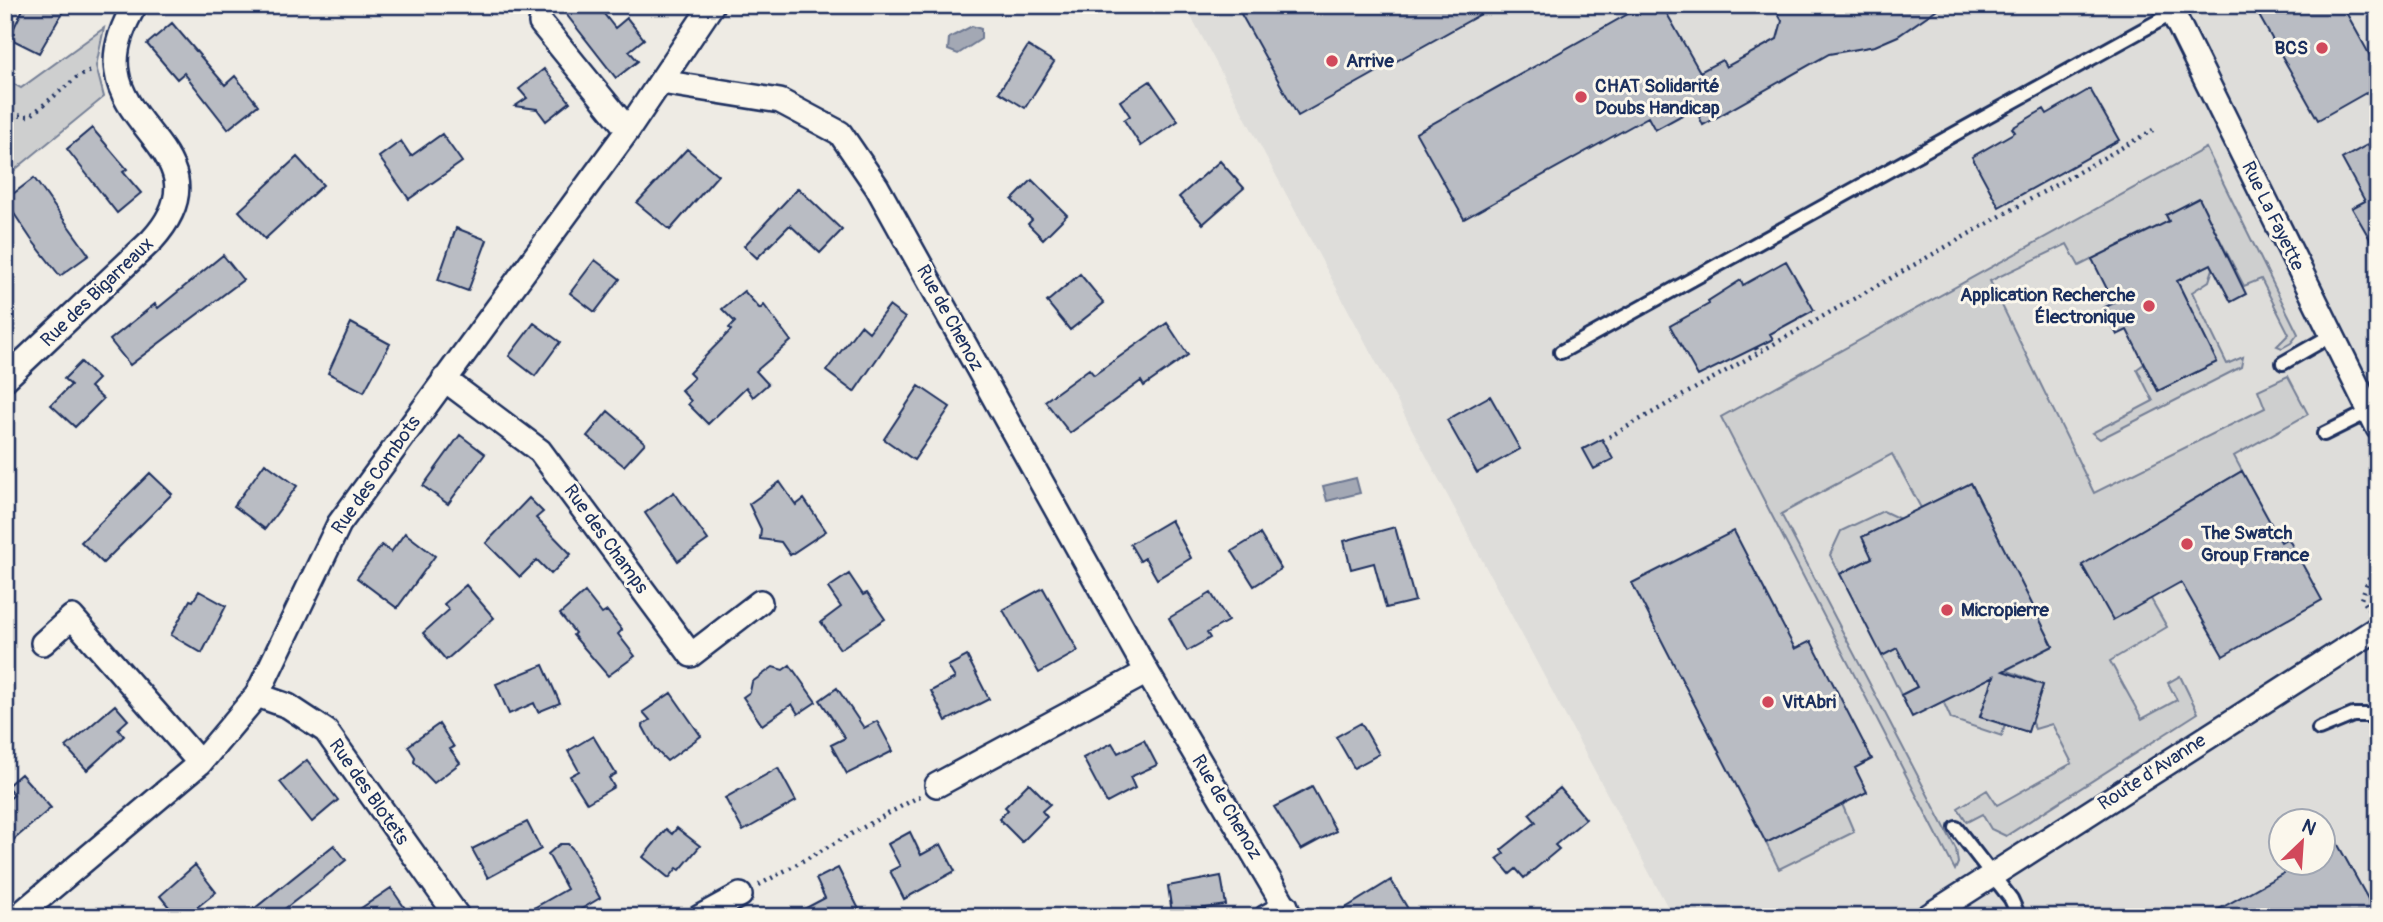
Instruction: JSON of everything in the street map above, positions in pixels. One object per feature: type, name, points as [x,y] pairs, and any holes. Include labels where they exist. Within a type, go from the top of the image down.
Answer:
[{"type":"street","name":"Rue des Bigarreaux","points":[[8,372],[152,240],[170,212],[175,196],[174,172],[158,141],[128,101],[120,85],[117,66],[119,42],[135,5]]},
{"type":"street","name":"Rue des Combots","points":[[18,917],[200,763],[257,695],[339,524],[628,130],[712,5]]},
{"type":"street","name":"Rue La Fayette","points":[[2171,9],[2374,419]]},
{"type":"street","points":[[541,23],[628,130]]},
{"type":"street","name":"Rue de Chenoz","points":[[661,82],[780,101],[840,133],[877,187],[1281,913]]},
{"type":"street","name":"Rue des Champs","points":[[444,379],[540,451],[691,655],[760,602]]},
{"type":"street","points":[[43,643],[72,617],[200,763]]},
{"type":"street","name":"Route d'Avanne","points":[[1927,917],[2375,621]]},
{"type":"street","points":[[937,785],[1147,672]]},
{"type":"street","name":"Rue des Blotets","points":[[257,695],[288,706],[326,731],[458,917]]},
{"type":"street","points":[[700,917],[740,895]]},
{"type":"lane","points":[[1561,352],[2171,9]]},
{"type":"lane","points":[[2283,363],[2332,335]]},
{"type":"lane","points":[[2324,434],[2374,419]]},
{"type":"lane","points":[[2319,729],[2353,715],[2378,715]]},
{"type":"lane","points":[[1956,828],[2011,899],[2019,917]]},
{"type":"path","points":[[5,115],[30,116],[76,78],[97,69],[117,66]]},
{"type":"path","points":[[1609,437],[2153,130]]},
{"type":"path","points":[[1756,348],[1759,354]]},
{"type":"path","points":[[2375,621],[2361,599],[2378,553]]},
{"type":"path","points":[[740,895],[937,785]]},
{"type":"shaded area","points":[[1185,5],[2378,5],[2378,917],[1673,917]]},
{"type":"shaded area","points":[[972,26],[981,29],[981,39],[958,54],[948,50],[949,38]]},
{"type":"shaded area","points":[[104,28],[96,66],[104,97],[5,178],[5,79],[21,88]]},
{"type":"shaded area","points":[[2206,148],[2298,334],[2291,343],[2282,348],[2277,346],[2289,334],[2261,279],[2244,286],[2199,199],[2166,215],[2174,231],[2152,229],[2079,266],[2067,244],[1990,281],[2094,493],[2265,408],[2258,390],[2288,376],[2308,414],[2234,456],[2242,471],[2083,565],[2151,599],[2167,627],[2110,661],[2142,719],[2177,700],[2168,683],[2180,676],[2198,713],[2006,836],[1991,829],[1982,814],[1967,822],[1958,808],[1987,790],[1997,805],[2072,763],[2052,724],[2035,729],[2031,721],[2043,685],[2006,670],[2053,646],[1971,483],[1921,508],[1892,454],[1781,514],[1956,849],[1958,863],[1955,870],[1721,417]]},
{"type":"shaded area","points":[[2211,264],[2213,269],[2209,281],[2192,292],[2227,364],[2243,357],[2241,367],[2100,439],[2092,433],[2153,401],[2137,369],[2144,364],[2158,391],[2217,362],[2177,281]]},
{"type":"shaded area","points":[[1356,478],[1360,493],[1327,501],[1323,486]]},
{"type":"shaded area","points":[[1883,511],[1900,519],[1872,558],[1840,574],[1830,555],[1841,531]]},
{"type":"shaded area","points":[[1897,648],[1917,687],[1901,695],[1882,656]]},
{"type":"shaded area","points":[[1991,677],[1993,680],[1980,716],[2005,724],[2002,736],[1951,719],[1943,701]]},
{"type":"shaded area","points":[[1842,804],[1854,832],[1779,869],[1766,843]]},
{"type":"building","points":[[25,5],[67,5],[39,53],[9,38]]},
{"type":"building","points":[[559,5],[597,5],[615,28],[627,18],[644,39],[629,51],[638,61],[616,78]]},
{"type":"building","name":"Arrive","points":[[1236,5],[1497,5],[1298,116]]},
{"type":"building","points":[[1644,5],[1662,5],[1700,72],[1722,60],[1726,67],[1777,39],[1782,21],[1773,5],[1943,5],[1898,36],[1875,46],[1829,54],[1703,125],[1695,108],[1655,130],[1648,117],[1464,219],[1416,133]]},
{"type":"building","name":"BCS","points":[[2253,5],[2342,5],[2378,70],[2378,86],[2318,120]]},
{"type":"building","points":[[172,23],[225,85],[235,76],[258,105],[228,129],[184,73],[177,79],[147,44]]},
{"type":"building","points":[[1028,46],[1054,62],[1025,108],[999,92]]},
{"type":"building","points":[[544,69],[570,102],[546,121],[537,109],[515,106],[527,98],[519,89]]},
{"type":"building","points":[[1150,81],[1178,121],[1141,146],[1124,120],[1130,116],[1120,101]]},
{"type":"building","points":[[2090,89],[2119,140],[1999,207],[1972,157],[2015,132],[2012,128],[2044,109],[2047,114]]},
{"type":"building","points":[[92,128],[127,169],[123,172],[141,193],[117,213],[67,149]]},
{"type":"building","points":[[442,134],[462,162],[409,199],[379,157],[401,141],[411,156]]},
{"type":"building","points":[[2378,139],[2378,253],[2352,208],[2365,201],[2342,159]]},
{"type":"building","points":[[687,149],[718,175],[670,230],[637,203]]},
{"type":"building","points":[[297,157],[323,185],[265,239],[239,211]]},
{"type":"building","points":[[1220,161],[1244,188],[1203,224],[1179,197]]},
{"type":"building","points":[[34,178],[89,255],[60,276],[5,200]]},
{"type":"building","points":[[1032,180],[1067,215],[1043,239],[1028,224],[1032,220],[1012,200]]},
{"type":"building","points":[[798,188],[842,230],[820,253],[790,225],[757,258],[744,246]]},
{"type":"building","name":"Application Recherche Électronique","points":[[2199,198],[2246,294],[2231,302],[2211,264],[2177,281],[2217,362],[2158,391],[2127,330],[2117,335],[2103,308],[2114,303],[2092,259],[2169,221],[2166,215]]},
{"type":"building","points":[[456,228],[487,240],[468,291],[438,280]]},
{"type":"building","points":[[223,255],[243,280],[130,365],[110,340],[155,304],[158,308]]},
{"type":"building","points":[[595,260],[620,279],[595,312],[570,293]]},
{"type":"building","points":[[1786,261],[1814,310],[1770,334],[1773,339],[1698,376],[1670,326],[1709,304],[1708,301],[1741,280],[1743,285]]},
{"type":"building","points":[[1080,274],[1104,303],[1070,330],[1047,302]]},
{"type":"building","points":[[744,291],[760,309],[764,305],[791,341],[756,371],[768,384],[753,397],[746,387],[708,424],[688,404],[691,401],[681,390],[694,378],[689,373],[731,330],[729,328],[735,322],[722,309]]},
{"type":"building","points":[[889,306],[905,318],[854,392],[826,371],[861,325],[869,332]]},
{"type":"building","points":[[351,323],[390,344],[364,392],[328,373]]},
{"type":"building","points":[[534,323],[560,342],[535,376],[509,356]]},
{"type":"building","points":[[1167,323],[1188,355],[1144,386],[1141,381],[1070,433],[1045,401],[1089,369],[1094,375]]},
{"type":"building","points":[[81,362],[98,379],[90,387],[103,399],[75,427],[51,405],[71,385],[64,379]]},
{"type":"building","points":[[919,386],[950,407],[914,460],[884,439]]},
{"type":"building","points":[[1490,396],[1520,449],[1477,473],[1447,420]]},
{"type":"building","points":[[608,411],[645,443],[624,466],[587,436]]},
{"type":"building","points":[[460,435],[485,454],[448,504],[423,486]]},
{"type":"building","points":[[1602,439],[1613,459],[1594,469],[1583,449]]},
{"type":"building","points":[[265,463],[297,486],[265,529],[234,506]]},
{"type":"building","points":[[2242,471],[2281,542],[2288,538],[2322,600],[2223,656],[2181,582],[2113,620],[2082,565]]},
{"type":"building","points":[[150,473],[172,494],[103,563],[81,542]]},
{"type":"building","points":[[780,482],[796,505],[804,499],[826,531],[790,555],[781,542],[760,539],[761,529],[749,504]]},
{"type":"building","name":"Micropierre","points":[[1971,483],[2053,646],[2003,671],[2043,685],[2028,732],[1980,717],[1994,676],[1912,717],[1901,695],[1917,687],[1897,648],[1882,656],[1840,574],[1872,558],[1862,537]]},
{"type":"building","points":[[674,492],[708,540],[678,561],[645,513]]},
{"type":"building","points":[[529,498],[543,512],[536,518],[571,554],[551,574],[537,560],[520,577],[486,543]]},
{"type":"building","points":[[1171,520],[1191,558],[1157,579],[1145,558],[1140,561],[1130,544]]},
{"type":"building","points":[[1395,527],[1415,601],[1386,608],[1374,563],[1351,569],[1344,541]]},
{"type":"building","name":"VitAbri","points":[[1734,531],[1795,649],[1811,641],[1872,759],[1855,768],[1867,792],[1766,843],[1632,583]]},
{"type":"building","points":[[405,533],[435,556],[397,608],[357,578],[382,545],[391,552]]},
{"type":"building","points":[[1260,534],[1281,569],[1254,586],[1232,551]]},
{"type":"building","points":[[849,574],[863,595],[867,593],[885,619],[840,649],[821,622],[841,607],[828,588]]},
{"type":"building","points":[[466,585],[494,618],[446,660],[423,633],[449,610],[444,604]]},
{"type":"building","points":[[1043,588],[1078,651],[1039,673],[1003,610]]},
{"type":"building","points":[[199,591],[226,606],[202,653],[171,635],[190,600],[193,601]]},
{"type":"building","points":[[585,592],[602,614],[607,611],[622,630],[618,634],[635,656],[608,676],[573,635],[575,633],[560,614]]},
{"type":"building","points":[[1211,593],[1228,621],[1207,633],[1210,638],[1187,651],[1169,618]]},
{"type":"building","points":[[967,656],[989,699],[946,721],[931,691],[955,678],[948,666]]},
{"type":"building","points":[[543,665],[560,703],[538,712],[534,703],[509,714],[496,684]]},
{"type":"building","points":[[790,665],[816,702],[798,714],[792,704],[762,725],[743,697],[750,692],[752,682],[773,667],[783,670]]},
{"type":"building","points":[[837,688],[864,728],[877,721],[893,751],[847,774],[831,745],[845,738],[820,700]]},
{"type":"building","points":[[671,693],[701,736],[667,761],[655,749],[642,725],[650,720],[643,712]]},
{"type":"building","points":[[115,705],[128,720],[118,729],[124,736],[87,770],[66,747]]},
{"type":"building","points":[[1361,723],[1379,754],[1354,768],[1336,737]]},
{"type":"building","points":[[439,724],[454,747],[450,749],[460,763],[434,783],[414,762],[415,757],[408,746]]},
{"type":"building","points":[[593,736],[616,774],[609,778],[614,787],[587,803],[570,776],[579,771],[568,751]]},
{"type":"building","points":[[1144,740],[1157,765],[1130,777],[1135,788],[1107,803],[1083,758],[1112,743],[1118,753]]},
{"type":"building","points":[[307,760],[338,800],[312,822],[280,782]]},
{"type":"building","points":[[778,768],[796,801],[743,831],[725,798]]},
{"type":"building","points":[[21,774],[51,808],[5,847],[5,802],[14,795],[7,786]]},
{"type":"building","points":[[1029,783],[1050,804],[1042,811],[1047,817],[1022,842],[999,819],[1008,810],[1005,807]]},
{"type":"building","points":[[1312,787],[1336,831],[1301,850],[1274,807]]},
{"type":"building","points":[[1560,788],[1586,819],[1555,845],[1559,849],[1524,878],[1516,869],[1510,874],[1497,859],[1504,854],[1501,850],[1536,822],[1529,814]]},
{"type":"building","points":[[527,822],[541,849],[488,878],[472,849]]},
{"type":"building","points":[[677,828],[700,846],[680,870],[677,868],[669,878],[643,857],[666,829],[672,834]]},
{"type":"building","points":[[910,832],[921,855],[941,844],[955,871],[904,899],[890,871],[900,866],[888,844]]},
{"type":"building","points":[[560,844],[568,844],[572,848],[600,898],[580,910],[583,917],[518,917],[567,889],[548,854]]},
{"type":"building","points":[[334,845],[346,860],[313,887],[274,917],[244,917]]},
{"type":"building","points":[[2338,845],[2378,917],[2205,917],[2279,876],[2338,876]]},
{"type":"building","points":[[195,865],[216,892],[185,917],[177,917],[160,896]]},
{"type":"building","points":[[838,868],[863,917],[789,917],[825,898],[816,879]]},
{"type":"building","points":[[1221,876],[1226,905],[1172,913],[1168,886]]},
{"type":"building","points":[[1391,880],[1408,909],[1395,917],[1331,917]]},
{"type":"building","points":[[391,888],[411,917],[348,917]]},
{"type":"place","name":"BCS","points":[[2322,48]]},
{"type":"place","name":"Arrive","points":[[1332,61]]},
{"type":"place","name":"CHAT Solidarité Doubs Handicap","points":[[1581,97]]},
{"type":"place","name":"Application Recherche Électronique","points":[[2149,306]]},
{"type":"place","name":"The Swatch Group France","points":[[2187,544]]},
{"type":"place","name":"Micropierre","points":[[1947,610]]},
{"type":"place","name":"VitAbri","points":[[1768,702]]}]
